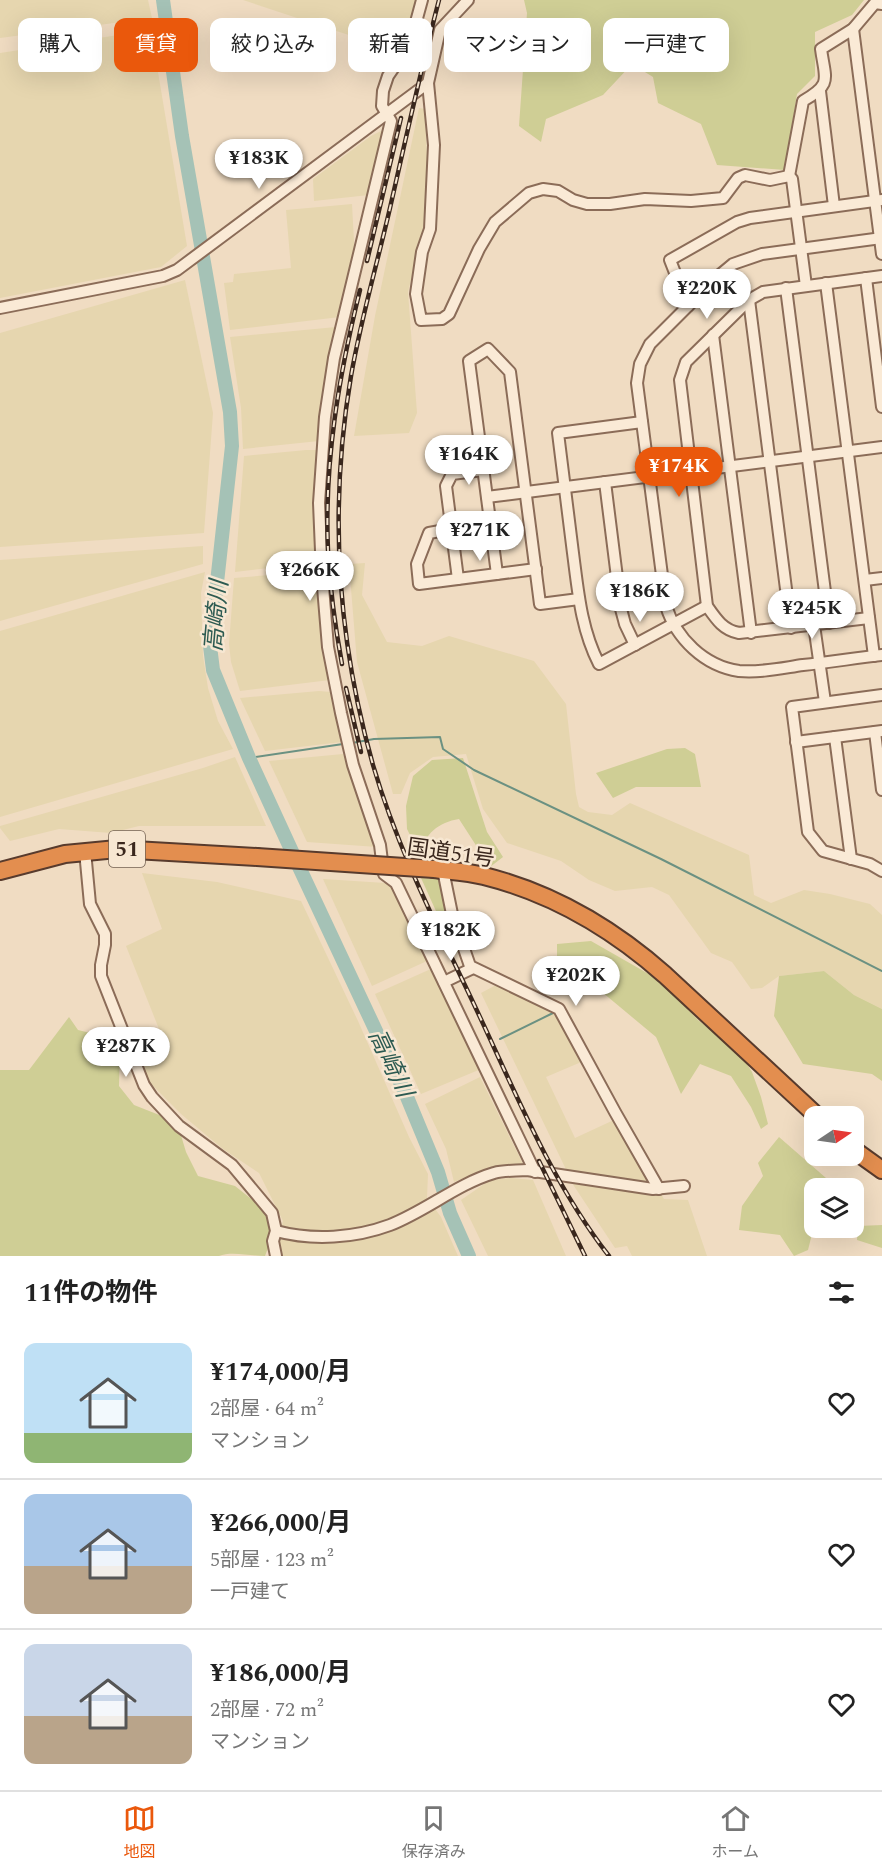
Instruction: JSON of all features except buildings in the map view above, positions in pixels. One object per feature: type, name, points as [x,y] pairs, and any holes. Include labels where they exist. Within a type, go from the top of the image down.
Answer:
[{"type":"highway","name":"国道51号","points":[[0,871],[85,851],[145,850],[438,869],[484,876],[550,898],[603,927],[647,959],[806,1106]]},
{"type":"highway","points":[[864,1157],[882,1170]]},
{"type":"street","points":[[422,0],[411,45],[388,76],[383,91],[382,106],[391,121],[329,385],[319,503],[328,647],[353,765],[380,845],[384,874],[396,883],[535,1172]]},
{"type":"street","points":[[468,0],[440,30],[428,83],[434,145],[430,229],[422,252],[416,294],[421,320],[442,319],[449,314],[479,249],[495,222],[529,194],[543,189],[558,191],[573,201],[587,204],[610,204],[645,199],[691,201],[723,198],[738,178],[745,175],[770,180],[789,176]]},
{"type":"street","points":[[806,286],[792,179],[789,176],[803,101],[819,92],[825,81],[821,49],[853,30],[875,3],[882,4]]},
{"type":"street","points":[[853,30],[870,165],[878,201],[882,254]]},
{"type":"street","points":[[0,308],[163,276],[177,270],[428,83]]},
{"type":"street","points":[[819,92],[834,206]]},
{"type":"street","points":[[870,165],[882,164]]},
{"type":"street","points":[[688,306],[670,260],[737,222],[796,211],[878,201]]},
{"type":"street","points":[[826,283],[869,618],[878,656],[750,671],[727,668],[710,661],[692,648],[673,624],[666,606],[637,383],[640,363],[650,344],[715,279],[742,260],[762,254],[881,238]]},
{"type":"street","points":[[869,618],[751,633],[730,631],[721,625],[707,606],[680,380],[686,362],[749,300],[763,292],[882,276]]},
{"type":"street","points":[[866,278],[882,407]]},
{"type":"street","points":[[786,288],[830,623]]},
{"type":"street","points":[[749,300],[791,628]]},
{"type":"street","points":[[713,335],[751,633]]},
{"type":"street","points":[[497,574],[469,361],[488,349],[510,372],[540,604],[579,599]]},
{"type":"street","points":[[642,422],[558,433],[584,629],[599,664],[707,606]]},
{"type":"street","points":[[487,497],[882,447]]},
{"type":"street","points":[[458,579],[446,486],[452,474],[483,470]]},
{"type":"street","points":[[605,482],[621,609],[635,645]]},
{"type":"street","points":[[452,529],[429,533],[417,564],[419,584],[536,569]]},
{"type":"street","points":[[865,580],[882,578]]},
{"type":"street","points":[[814,625],[825,702]]},
{"type":"street","points":[[882,695],[792,707],[808,832],[823,851],[870,864],[882,871]]},
{"type":"street","points":[[796,742],[878,732],[882,790]]},
{"type":"street","points":[[836,737],[851,859]]},
{"type":"street","points":[[85,851],[90,904],[105,934],[101,976],[144,1085],[179,1126],[232,1165],[272,1213],[276,1231],[273,1241],[276,1256]]},
{"type":"street","points":[[438,869],[471,969],[560,1009],[659,1188]]},
{"type":"street","points":[[444,982],[471,969]]},
{"type":"street","points":[[276,1231],[297,1237],[314,1238],[350,1234],[390,1225],[496,1173],[526,1170],[659,1188],[684,1186]]},
{"type":"shaded area","points":[[0,0],[148,0],[152,18],[114,18],[114,23],[102,25],[102,18],[18,18],[18,36],[0,38]]},
{"type":"shaded area","points":[[243,0],[418,0],[413,18],[348,18],[348,35],[336,31],[336,18],[297,18]]},
{"type":"shaded area","points":[[524,0],[864,0],[852,15],[815,32],[815,76],[797,94],[785,170],[717,165],[701,124],[658,103],[653,77],[645,72],[729,72],[729,18],[603,18],[603,72],[625,72],[603,95],[546,119],[541,142],[519,126],[523,72],[591,72],[591,18],[527,18]]},
{"type":"shaded area","points":[[114,36],[114,72],[158,72],[187,246],[161,267],[0,298],[0,53],[18,50],[18,72],[102,72],[102,37]]},
{"type":"shaded area","points":[[419,108],[425,109],[428,186],[423,230],[408,292],[417,413],[409,433],[354,436],[375,316]]},
{"type":"shaded area","points":[[383,130],[369,195],[314,201],[313,179],[371,136]]},
{"type":"shaded area","points":[[352,204],[355,260],[340,317],[230,330],[224,283],[233,282],[234,274],[291,268],[286,210]]},
{"type":"shaded area","points":[[185,280],[213,413],[204,533],[0,547],[0,333]]},
{"type":"shaded area","points":[[336,327],[319,441],[243,449],[241,408],[230,337]]},
{"type":"shaded area","points":[[318,450],[318,562],[235,572],[244,456]]},
{"type":"shaded area","points":[[203,546],[203,564],[0,621],[0,560]]},
{"type":"shaded area","points":[[365,563],[362,595],[387,642],[422,646],[449,636],[534,661],[566,704],[579,807],[588,812],[612,815],[630,803],[749,855],[754,895],[771,903],[804,890],[870,904],[882,915],[882,1009],[854,995],[824,971],[779,976],[762,988],[751,989],[732,962],[711,953],[669,895],[652,887],[615,891],[589,880],[561,861],[507,843],[483,809],[466,754],[433,757],[410,773],[401,794],[393,794],[357,662],[349,564]]},
{"type":"shaded area","points":[[317,571],[330,680],[240,691],[231,662],[229,644],[234,578]]},
{"type":"shaded area","points":[[205,572],[201,593],[203,656],[208,688],[218,721],[233,749],[0,817],[0,631]]},
{"type":"shaded area","points":[[331,692],[342,742],[265,751],[240,698]]},
{"type":"shaded area","points":[[685,748],[695,754],[701,787],[636,787],[613,798],[596,773],[667,749]]},
{"type":"shaded area","points":[[343,754],[377,847],[307,842],[269,761]]},
{"type":"shaded area","points":[[235,757],[266,826],[139,826],[111,833],[59,829],[10,841],[0,828],[0,826]]},
{"type":"shaded area","points":[[463,758],[487,832],[503,857],[490,867],[459,819],[445,823],[434,830],[425,841],[420,855],[407,829],[406,806],[413,776],[432,760]]},
{"type":"shaded area","points":[[142,873],[217,882],[301,901],[428,1174],[427,1198],[441,1217],[458,1256],[280,1256],[279,1238],[283,1221],[259,1173],[223,1149],[181,1114],[149,1082],[131,1045],[159,1029],[126,946],[162,929]]},
{"type":"shaded area","points":[[421,878],[439,879],[459,952],[455,953]]},
{"type":"shaded area","points":[[323,879],[385,883],[392,886],[427,961],[372,986]]},
{"type":"shaded area","points":[[591,941],[661,981],[698,1020],[740,1053],[752,1072],[768,1124],[761,1129],[751,1107],[731,1076],[700,1064],[681,1094],[656,1037],[602,992],[574,984],[566,975],[557,957],[557,944]]},
{"type":"shaded area","points":[[433,968],[481,1069],[421,1094],[375,994]]},
{"type":"shaded area","points":[[824,971],[854,995],[882,1009],[882,1081],[872,1074],[803,1064],[774,1016],[779,976]]},
{"type":"shaded area","points":[[496,985],[551,1008],[563,1017],[586,1060],[546,1077],[575,1138],[616,1119],[664,1199],[688,1200],[707,1256],[632,1256],[627,1246],[615,1248],[574,1186],[481,993]]},
{"type":"shaded area","points":[[69,1017],[78,1030],[111,1038],[120,1048],[119,1086],[134,1105],[177,1122],[186,1152],[198,1176],[235,1186],[265,1210],[274,1232],[265,1256],[235,1254],[219,1256],[0,1256],[0,1070],[29,1070]]},
{"type":"shaded area","points":[[480,1077],[524,1166],[484,1170],[454,1182],[446,1149],[425,1104]]},
{"type":"shaded area","points":[[779,1137],[804,1159],[804,1166],[812,1166],[826,1178],[804,1178],[804,1238],[811,1238],[808,1250],[794,1256],[780,1235],[739,1230],[742,1206],[763,1176],[758,1163]]},
{"type":"shaded area","points":[[511,1178],[533,1180],[566,1256],[488,1256],[461,1200],[490,1180]]},
{"type":"shaded area","points":[[882,1225],[882,1248],[857,1240],[857,1238],[864,1238],[864,1226]]},
{"type":"waterway","name":"高崎川","points":[[163,0],[182,136],[230,412],[232,446],[210,646],[213,670],[249,758],[407,1097],[438,1172],[450,1213],[469,1256]]},
{"type":"waterway","points":[[352,743],[374,739],[440,737],[443,749],[474,770],[661,859],[882,971]]},
{"type":"waterway","points":[[249,758],[343,744]]},
{"type":"waterway","points":[[500,1039],[553,1013]]},
{"type":"railway","points":[[439,0],[351,376],[340,474],[340,572],[344,620],[351,669],[373,765],[405,855],[533,1131],[568,1196],[609,1256]]},
{"type":"railway","points":[[367,261],[401,118]]},
{"type":"railway","points":[[342,664],[329,564],[328,484],[340,386],[360,290]]},
{"type":"railway","points":[[346,688],[361,752]]},
{"type":"railway","points":[[539,1161],[585,1256]]}]
